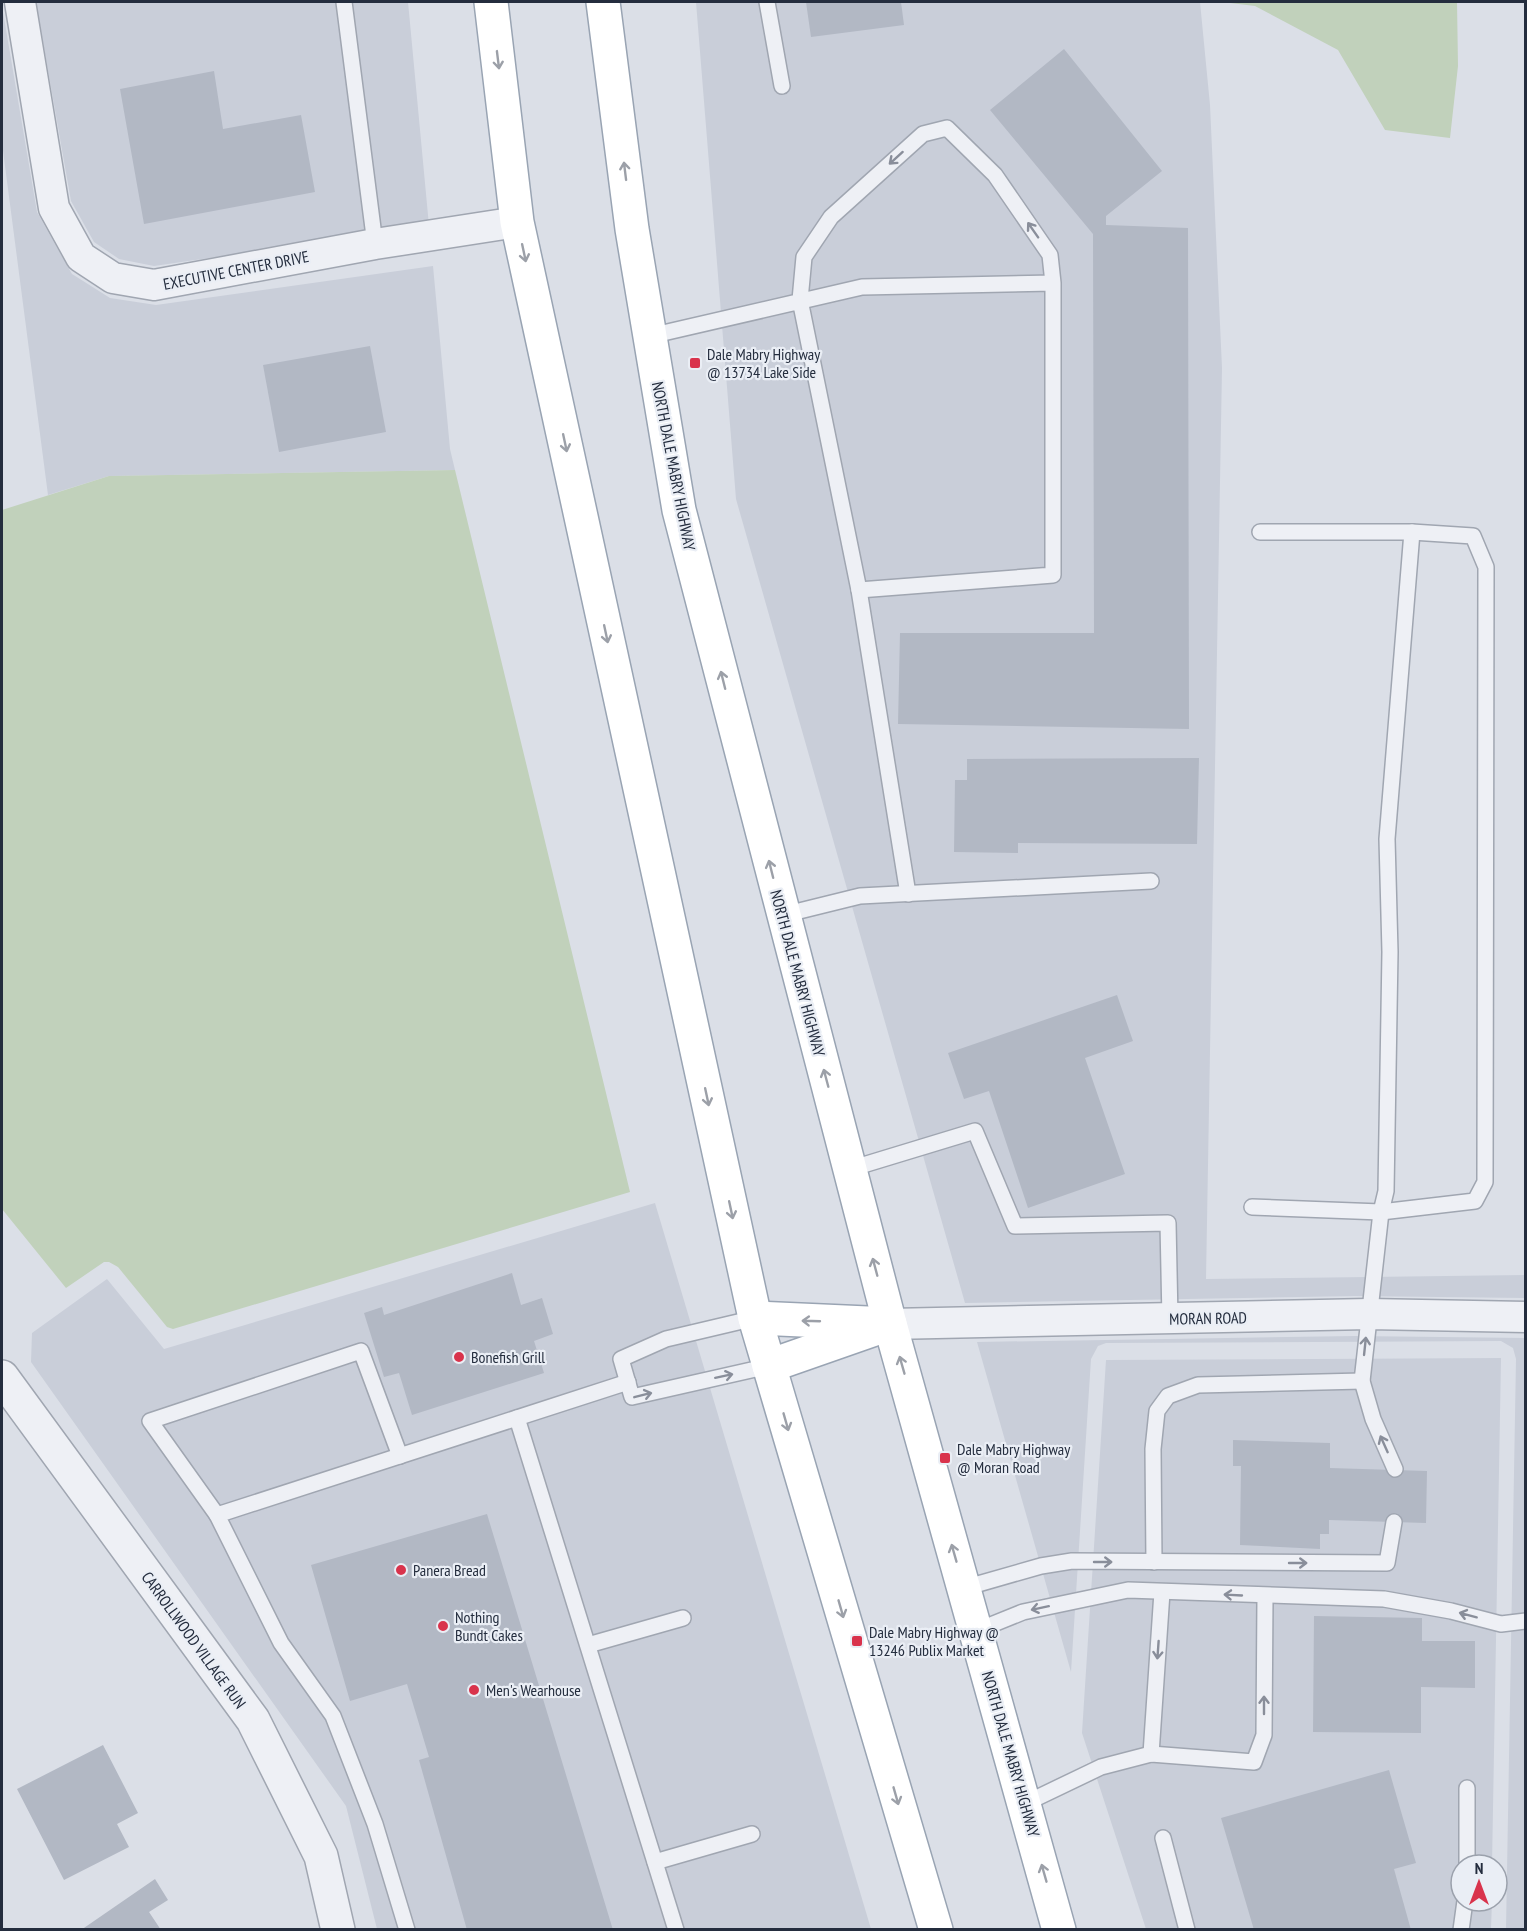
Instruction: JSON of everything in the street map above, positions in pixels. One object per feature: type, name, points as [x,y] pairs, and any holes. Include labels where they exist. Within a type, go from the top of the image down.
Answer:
[{"type":"main road","points":[[491,2],[517,222],[754,1318],[936,1929]]},
{"type":"main road","name":"NORTH DALE MABRY HIGHWAY","points":[[603,2],[632,229],[680,510],[890,1323],[1059,1929]]},
{"type":"main road","points":[[754,1318],[890,1323]]},
{"type":"main road","points":[[769,1366],[890,1323]]},
{"type":"street","name":"EXECUTIVE CENTER DRIVE","points":[[20,2],[54,208],[81,257],[113,278],[154,285],[375,244],[517,222]]},
{"type":"street","name":"MORAN ROAD","points":[[890,1323],[1369,1314],[1526,1317]]},
{"type":"street","name":"CARROLLWOOD VILLAGE RUN","points":[[2,1377],[253,1720],[321,1856],[338,1929]]},
{"type":"lane","points":[[344,2],[375,244]]},
{"type":"lane","points":[[767,2],[782,86]]},
{"type":"lane","points":[[859,590],[1053,575],[1053,283],[1050,255],[995,175],[947,128],[923,135],[831,217],[804,257],[800,300],[859,590],[908,894]]},
{"type":"lane","points":[[650,336],[862,287],[1053,283]]},
{"type":"lane","points":[[1252,1207],[1381,1212],[1475,1202],[1485,1182],[1486,567],[1473,536],[1412,532],[1260,532]]},
{"type":"lane","points":[[1395,1469],[1373,1419],[1362,1381],[1381,1212],[1386,1191],[1390,952],[1387,839],[1412,532]]},
{"type":"lane","points":[[783,915],[860,896],[1151,881]]},
{"type":"lane","points":[[850,1169],[975,1131],[1015,1226],[1168,1223],[1170,1319]]},
{"type":"lane","points":[[754,1318],[666,1339],[621,1359],[632,1397],[769,1366]]},
{"type":"lane","points":[[400,1456],[361,1351],[150,1420],[217,1515],[281,1643],[333,1716],[375,1824],[407,1929]]},
{"type":"lane","points":[[1154,1562],[1153,1449],[1157,1412],[1168,1396],[1197,1385],[1362,1381]]},
{"type":"lane","points":[[217,1515],[628,1382]]},
{"type":"lane","points":[[517,1418],[676,1929]]},
{"type":"lane","points":[[964,1588],[1041,1566],[1072,1561],[1387,1563],[1394,1522]]},
{"type":"lane","points":[[976,1630],[1023,1612],[1128,1590],[1384,1599],[1451,1611],[1501,1624],[1526,1622]]},
{"type":"lane","points":[[1151,1754],[1162,1592]]},
{"type":"lane","points":[[1024,1804],[1101,1767],[1151,1754],[1254,1762],[1264,1735],[1265,1596]]},
{"type":"lane","points":[[588,1645],[683,1618]]},
{"type":"lane","points":[[1467,1788],[1467,1853]]},
{"type":"lane","points":[[655,1862],[753,1834]]},
{"type":"lane","points":[[1163,1838],[1187,1929]]},
{"type":"lane","points":[[1461,1929],[1463,1913]]},
{"type":"shaded area","points":[[36,2],[408,2],[429,226],[154,266],[119,259],[94,242],[71,201]]},
{"type":"shaded area","points":[[696,2],[1200,2],[1210,105],[1222,368],[1206,1279],[1525,1275],[1525,1298],[1355,1296],[965,1303],[736,499]]},
{"type":"shaded area","points":[[2,6],[37,212],[72,274],[110,298],[156,305],[433,266],[450,449],[455,470],[109,476],[48,495],[2,143]]},
{"type":"shaded area","points":[[655,1203],[871,1929],[377,1929],[346,1806],[31,1362],[32,1333],[107,1279],[164,1349]]},
{"type":"shaded area","points":[[1355,1336],[1525,1338],[1525,1929],[1506,1929],[1506,1913],[1509,1913],[1507,1853],[1516,1359],[1513,1348],[1501,1341],[1106,1343],[1098,1346],[1091,1359],[1071,1672],[977,1342]]},
{"type":"shaded area","points":[[1501,1358],[1492,1853],[1449,1853],[1449,1913],[1492,1913],[1491,1929],[1146,1929],[1082,1733],[1106,1360]]},
{"type":"green space","points":[[1222,2],[1457,2],[1458,66],[1450,138],[1385,130],[1338,50],[1255,6]]},
{"type":"green space","points":[[455,470],[630,1192],[173,1329],[167,1327],[118,1267],[109,1262],[104,1262],[66,1288],[2,1209],[2,510],[109,476]]},
{"type":"building","points":[[806,2],[901,2],[904,25],[811,37]]},
{"type":"building","points":[[1064,49],[1162,171],[1106,216],[1106,225],[1188,228],[1189,729],[898,724],[900,633],[1094,633],[1093,234],[990,110]]},
{"type":"building","points":[[214,71],[223,129],[301,115],[315,192],[144,224],[120,89]]},
{"type":"building","points":[[370,346],[386,432],[279,452],[263,365]]},
{"type":"building","points":[[1199,758],[1197,844],[1018,843],[1018,853],[954,852],[955,780],[967,780],[967,759]]},
{"type":"building","points":[[1117,995],[1133,1041],[1085,1058],[1125,1174],[1028,1208],[989,1091],[964,1099],[948,1053]]},
{"type":"building","name":"Bonefish Grill","points":[[512,1273],[521,1305],[542,1298],[553,1334],[534,1341],[544,1373],[412,1415],[399,1373],[384,1377],[364,1313],[382,1307],[384,1315]]},
{"type":"building","points":[[1233,1440],[1330,1443],[1330,1468],[1427,1471],[1426,1523],[1329,1520],[1329,1534],[1320,1534],[1320,1549],[1240,1545],[1241,1466],[1233,1466]]},
{"type":"building","points":[[487,1514],[613,1930],[467,1930],[419,1760],[429,1757],[407,1684],[350,1701],[311,1565]]},
{"type":"building","points":[[1314,1616],[1422,1618],[1422,1641],[1475,1641],[1475,1688],[1421,1687],[1421,1733],[1313,1732]]},
{"type":"building","points":[[103,1745],[138,1813],[117,1824],[129,1847],[64,1880],[17,1789]]},
{"type":"building","points":[[1389,1770],[1416,1863],[1394,1869],[1411,1930],[1254,1930],[1221,1818]]},
{"type":"building","points":[[155,1879],[168,1900],[149,1912],[161,1930],[81,1930]]},
{"type":"place","name":"Dale Mabry Highway @ 13734 Lake Side","points":[[695,363]]},
{"type":"place","name":"Bonefish Grill","points":[[459,1357]]},
{"type":"place","name":"Dale Mabry Highway @ Moran Road","points":[[945,1458]]},
{"type":"place","name":"Panera Bread","points":[[401,1570]]},
{"type":"place","name":"Nothing Bundt Cakes","points":[[443,1626]]},
{"type":"place","name":"Dale Mabry Highway @ 13246 Publix Market","points":[[857,1641]]},
{"type":"place","name":"Men's Wearhouse","points":[[474,1690]]}]
